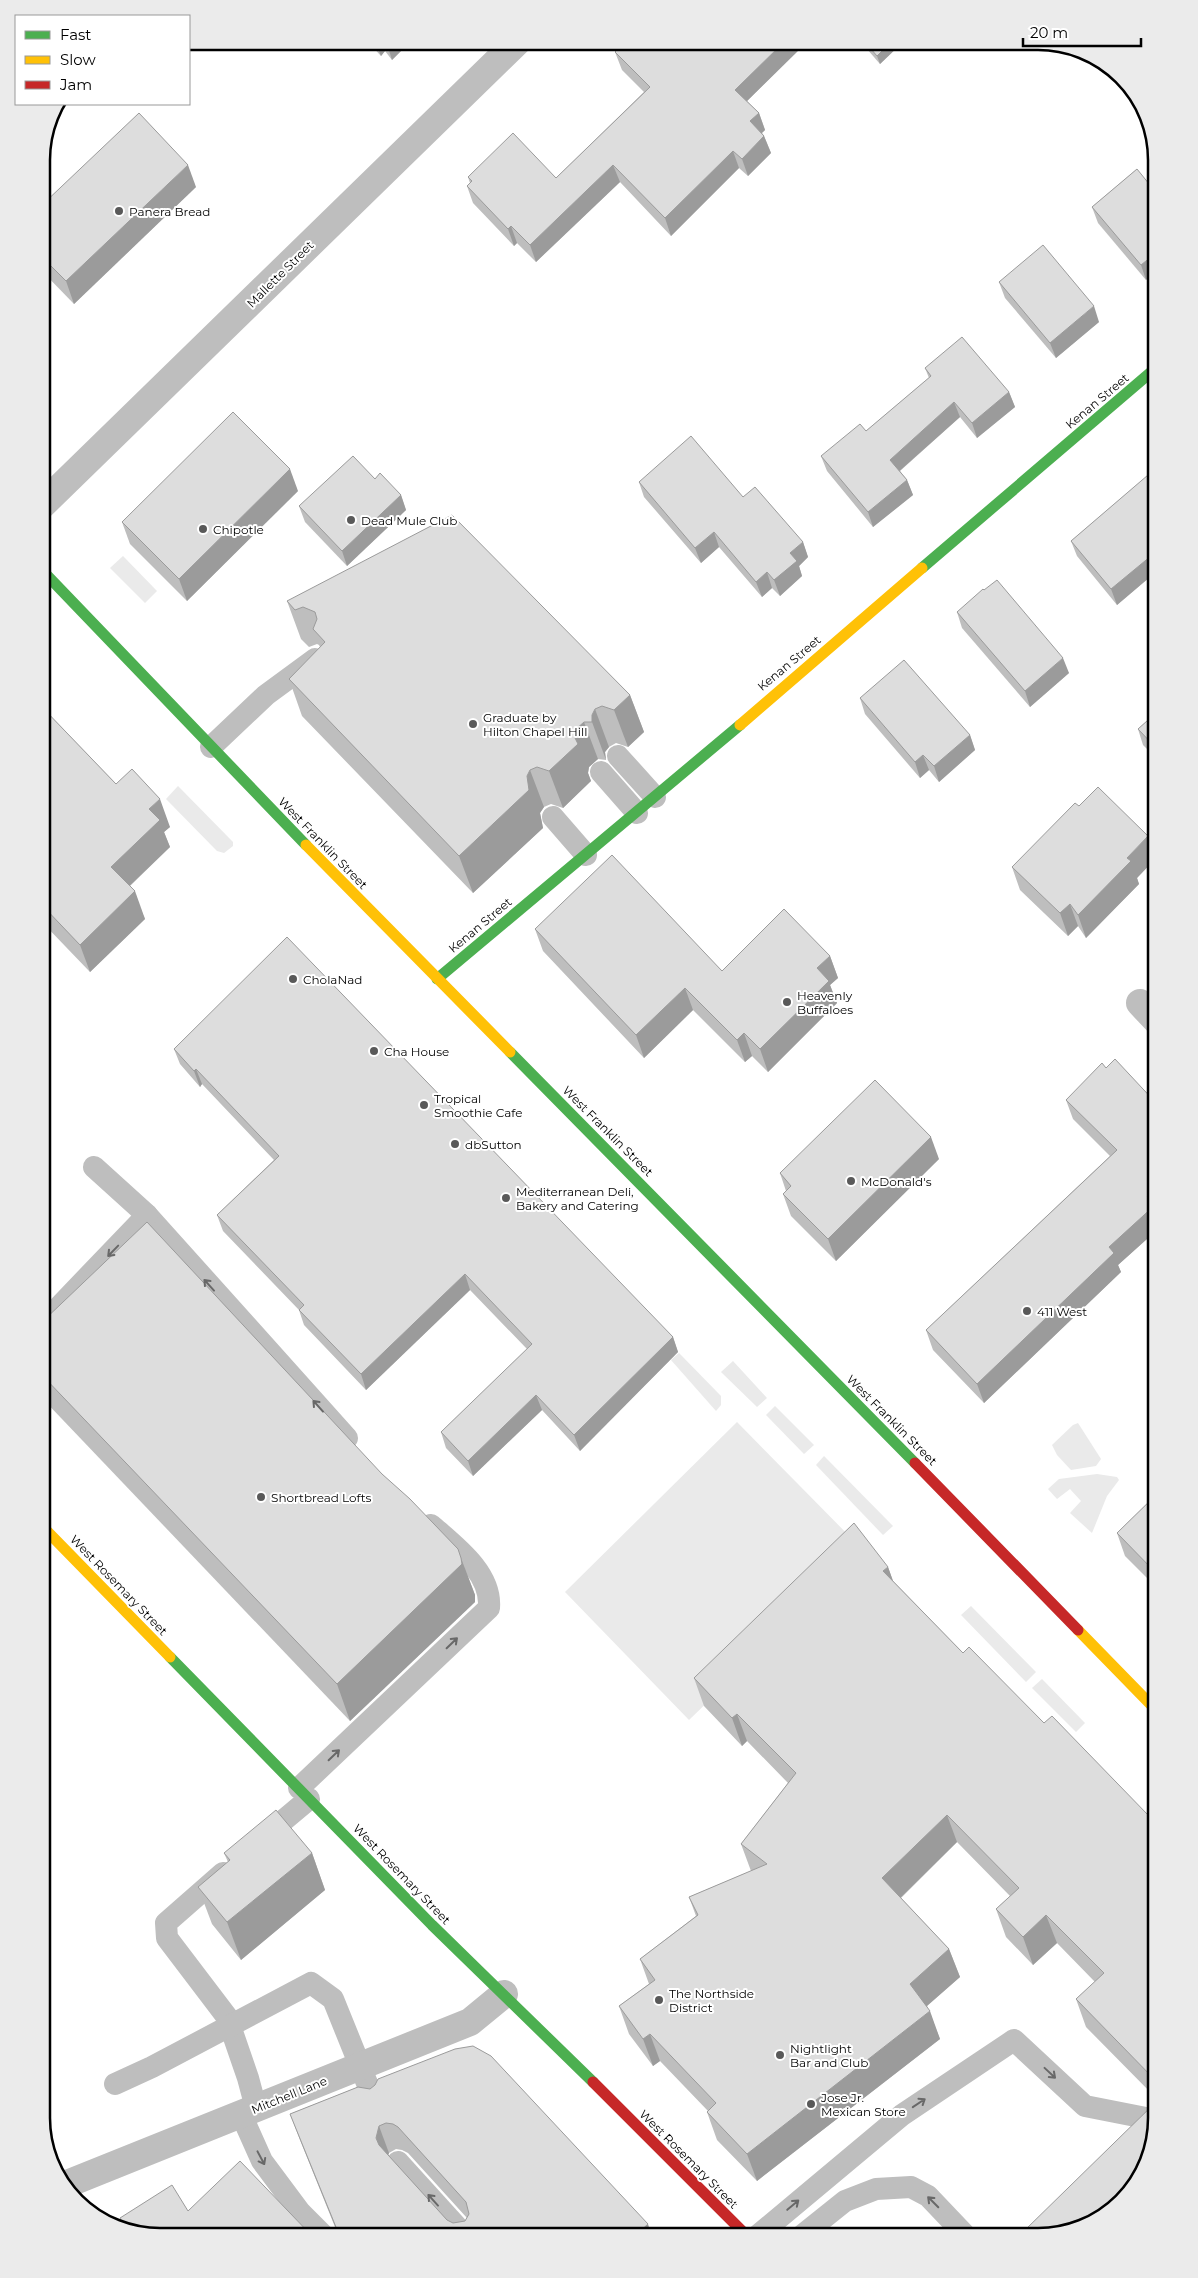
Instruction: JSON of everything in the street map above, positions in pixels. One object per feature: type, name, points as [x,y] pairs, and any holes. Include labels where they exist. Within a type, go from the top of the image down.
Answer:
[{"type":"street","name":"Mallette Street","points":[[50,498],[509,50]]},
{"type":"street","name":"Kenan Street","points":[[437,979],[655,797],[1148,375]]},
{"type":"street","name":"West Franklin Street","points":[[50,577],[211,747],[437,979],[1148,1696]]},
{"type":"street","name":"West Rosemary Street","points":[[50,1534],[432,1925],[739,2228]]},
{"type":"street","name":"Mitchell Lane","points":[[71,2182],[470,2022],[504,1994]]},
{"type":"lane","points":[[211,747],[266,695],[318,657]]},
{"type":"lane","points":[[618,756],[655,797]]},
{"type":"lane","points":[[601,772],[636,813]]},
{"type":"lane","points":[[553,817],[586,855]]},
{"type":"lane","points":[[94,1167],[147,1215],[359,1451]]},
{"type":"lane","points":[[50,1317],[147,1215]]},
{"type":"lane","points":[[317,2228],[300,2212],[262,2161],[249,2111],[248,2078],[227,2017],[167,1938],[166,1923],[243,1855],[488,1608],[488,1592],[482,1578],[461,1551],[412,1509]]},
{"type":"lane","points":[[115,2084],[152,2067],[311,1983],[333,1999],[375,2103]]},
{"type":"lane","points":[[767,2228],[902,2115],[1014,2040],[1085,2106],[1148,2118]]},
{"type":"lane","points":[[398,2162],[458,2228]]},
{"type":"lane","points":[[812,2228],[845,2202],[876,2189],[911,2187],[928,2196],[958,2228]]},
{"type":"shaded area","points":[[123,556],[157,591],[145,603],[110,568]]},
{"type":"shaded area","points":[[178,786],[233,842],[233,846],[224,853],[217,851],[166,799]]},
{"type":"shaded area","points":[[679,1353],[721,1396],[721,1405],[716,1411],[671,1360]]},
{"type":"shaded area","points":[[733,1361],[767,1398],[757,1407],[721,1372]]},
{"type":"shaded area","points":[[775,1406],[814,1445],[804,1454],[766,1415]]},
{"type":"shaded area","points":[[737,1422],[864,1551],[689,1720],[565,1592]]},
{"type":"shaded area","points":[[1078,1423],[1101,1459],[1096,1466],[1071,1470],[1057,1455],[1052,1445],[1073,1425]]},
{"type":"shaded area","points":[[824,1456],[893,1526],[883,1535],[816,1465]]},
{"type":"shaded area","points":[[1097,1474],[1117,1477],[1119,1480],[1107,1496],[1092,1533],[1070,1513],[1081,1501],[1070,1489],[1057,1499],[1048,1489],[1059,1479]]},
{"type":"shaded area","points":[[971,1606],[1036,1672],[1026,1682],[961,1615]]},
{"type":"shaded area","points":[[1042,1679],[1085,1723],[1076,1732],[1032,1688]]},
{"type":"building","points":[[617,50],[776,50],[735,90],[759,113],[750,121],[764,136],[742,159],[733,151],[665,218],[613,165],[530,245],[511,226],[508,229],[467,186],[472,181],[468,177],[513,133],[556,178],[650,87],[615,52]]},
{"type":"building","points":[[872,50],[883,50],[877,56]]},
{"type":"building","name":"Panera Bread","points":[[139,113],[188,165],[66,281],[50,265],[50,197]]},
{"type":"building","points":[[1137,169],[1148,183],[1148,259],[1141,265],[1092,207]]},
{"type":"building","points":[[1043,245],[1094,306],[1050,343],[999,282]]},
{"type":"building","points":[[962,337],[1009,392],[972,423],[954,402],[890,460],[907,480],[868,512],[821,456],[860,424],[866,431],[931,376],[925,368]]},
{"type":"building","name":"Chipotle","points":[[233,412],[290,469],[179,579],[122,522]]},
{"type":"building","points":[[691,436],[743,497],[755,487],[803,542],[790,553],[797,561],[774,580],[767,572],[756,582],[714,532],[695,548],[639,482]]},
{"type":"building","name":"Dead Mule Club","points":[[353,456],[375,479],[380,473],[401,495],[342,551],[299,506]]},
{"type":"building","points":[[1148,475],[1148,558],[1111,589],[1071,541]]},
{"type":"building","name":"Graduate by Hilton Chapel Hill","points":[[452,515],[630,695],[614,710],[602,706],[595,709],[592,715],[592,722],[584,722],[575,730],[575,738],[578,744],[549,771],[537,767],[530,770],[527,776],[529,790],[459,856],[289,679],[325,642],[313,629],[317,619],[315,612],[303,607],[295,610],[287,601]]},
{"type":"building","points":[[997,580],[1063,658],[1025,691],[957,612],[983,589]]},
{"type":"building","points":[[904,660],[970,735],[934,766],[923,755],[915,762],[860,698]]},
{"type":"building","points":[[50,715],[116,784],[132,769],[160,799],[149,809],[160,820],[111,867],[135,891],[80,945],[50,913]]},
{"type":"building","points":[[1148,720],[1148,740],[1138,729]]},
{"type":"building","points":[[1098,787],[1148,836],[1127,858],[1131,861],[1078,915],[1070,904],[1060,913],[1012,867],[1075,803],[1079,806]]},
{"type":"building","points":[[612,855],[722,971],[784,909],[830,956],[817,968],[829,981],[760,1049],[744,1033],[737,1040],[685,988],[636,1035],[535,929]]},
{"type":"building","points":[[287,937],[673,1337],[574,1435],[536,1395],[468,1461],[441,1432],[532,1344],[465,1274],[361,1374],[299,1310],[304,1305],[217,1215],[279,1156],[196,1069],[194,1071],[174,1049]]},
{"type":"building","points":[[1115,1059],[1148,1094],[1148,1211],[1109,1247],[1114,1253],[977,1384],[926,1330],[1117,1150],[1066,1100],[1102,1063],[1106,1068]]},
{"type":"building","points":[[875,1080],[931,1137],[828,1239],[783,1194],[791,1186],[780,1173]]},
{"type":"building","name":"Shortbread Lofts","points":[[147,1222],[382,1474],[410,1499],[458,1549],[462,1564],[337,1684],[50,1383],[50,1314]]},
{"type":"building","points":[[1148,1503],[1148,1565],[1117,1533]]},
{"type":"building","points":[[854,1523],[888,1567],[883,1571],[963,1653],[969,1647],[1044,1723],[1052,1716],[1148,1815],[1148,2073],[1076,1999],[1104,1973],[1046,1915],[1023,1937],[996,1909],[1019,1888],[947,1815],[882,1878],[949,1949],[910,1984],[930,2011],[747,2154],[707,2112],[716,2103],[650,2034],[643,2039],[619,2006],[655,1980],[640,1959],[698,1915],[689,1897],[767,1864],[741,1844],[796,1773],[737,1714],[732,1718],[694,1678]]},
{"type":"building","points":[[276,1810],[312,1853],[227,1922],[198,1887],[230,1860],[224,1853]]},
{"type":"building","points":[[473,2046],[491,2056],[648,2224],[644,2228],[336,2228],[290,2114],[358,2087],[370,2089],[378,2079],[455,2049]],"holes":[[[386,2123],[398,2127],[466,2202],[469,2214],[465,2221],[453,2223],[447,2220],[379,2145],[376,2138],[379,2126]]]},
{"type":"building","points":[[1148,2110],[1146,2140],[1137,2167],[1116,2196],[1080,2220],[1060,2226],[1027,2228]]},
{"type":"building","points":[[240,2161],[304,2228],[153,2228],[138,2226],[122,2221],[120,2218],[172,2185],[188,2211]]},
{"type":"traffic: fast","points":[[922,568],[1148,375]]},
{"type":"traffic: fast","points":[[50,578],[306,845]]},
{"type":"traffic: fast","points":[[437,979],[740,725]]},
{"type":"traffic: fast","points":[[510,1052],[915,1463]]},
{"type":"traffic: fast","points":[[170,1657],[432,1925],[593,2082]]},
{"type":"traffic: slow","points":[[740,725],[922,568]]},
{"type":"traffic: slow","points":[[306,845],[510,1052]]},
{"type":"traffic: slow","points":[[50,1534],[170,1657]]},
{"type":"traffic: slow","points":[[1078,1630],[1148,1702]]},
{"type":"traffic: jam","points":[[915,1463],[1078,1630]]},
{"type":"traffic: jam","points":[[593,2082],[739,2228]]},
{"type":"place","name":"Panera Bread","points":[[119,211]]},
{"type":"place","name":"Dead Mule Club","points":[[351,520]]},
{"type":"place","name":"Chipotle","points":[[203,529]]},
{"type":"place","name":"Graduate by Hilton Chapel Hill","points":[[473,724]]},
{"type":"place","name":"CholaNad","points":[[293,979]]},
{"type":"place","name":"Heavenly Buffaloes","points":[[787,1002]]},
{"type":"place","name":"Cha House","points":[[374,1051]]},
{"type":"place","name":"Tropical Smoothie Cafe","points":[[424,1105]]},
{"type":"place","name":"dbSutton","points":[[455,1144]]},
{"type":"place","name":"McDonald's","points":[[851,1181]]},
{"type":"place","name":"Mediterranean Deli, Bakery and Catering","points":[[506,1198]]},
{"type":"place","name":"411 West","points":[[1027,1311]]},
{"type":"place","name":"Shortbread Lofts","points":[[261,1497]]},
{"type":"place","name":"The Northside District","points":[[659,2000]]},
{"type":"place","name":"Nightlight Bar and Club","points":[[780,2055]]},
{"type":"place","name":"Jose Jr. Mexican Store","points":[[811,2104]]}]
